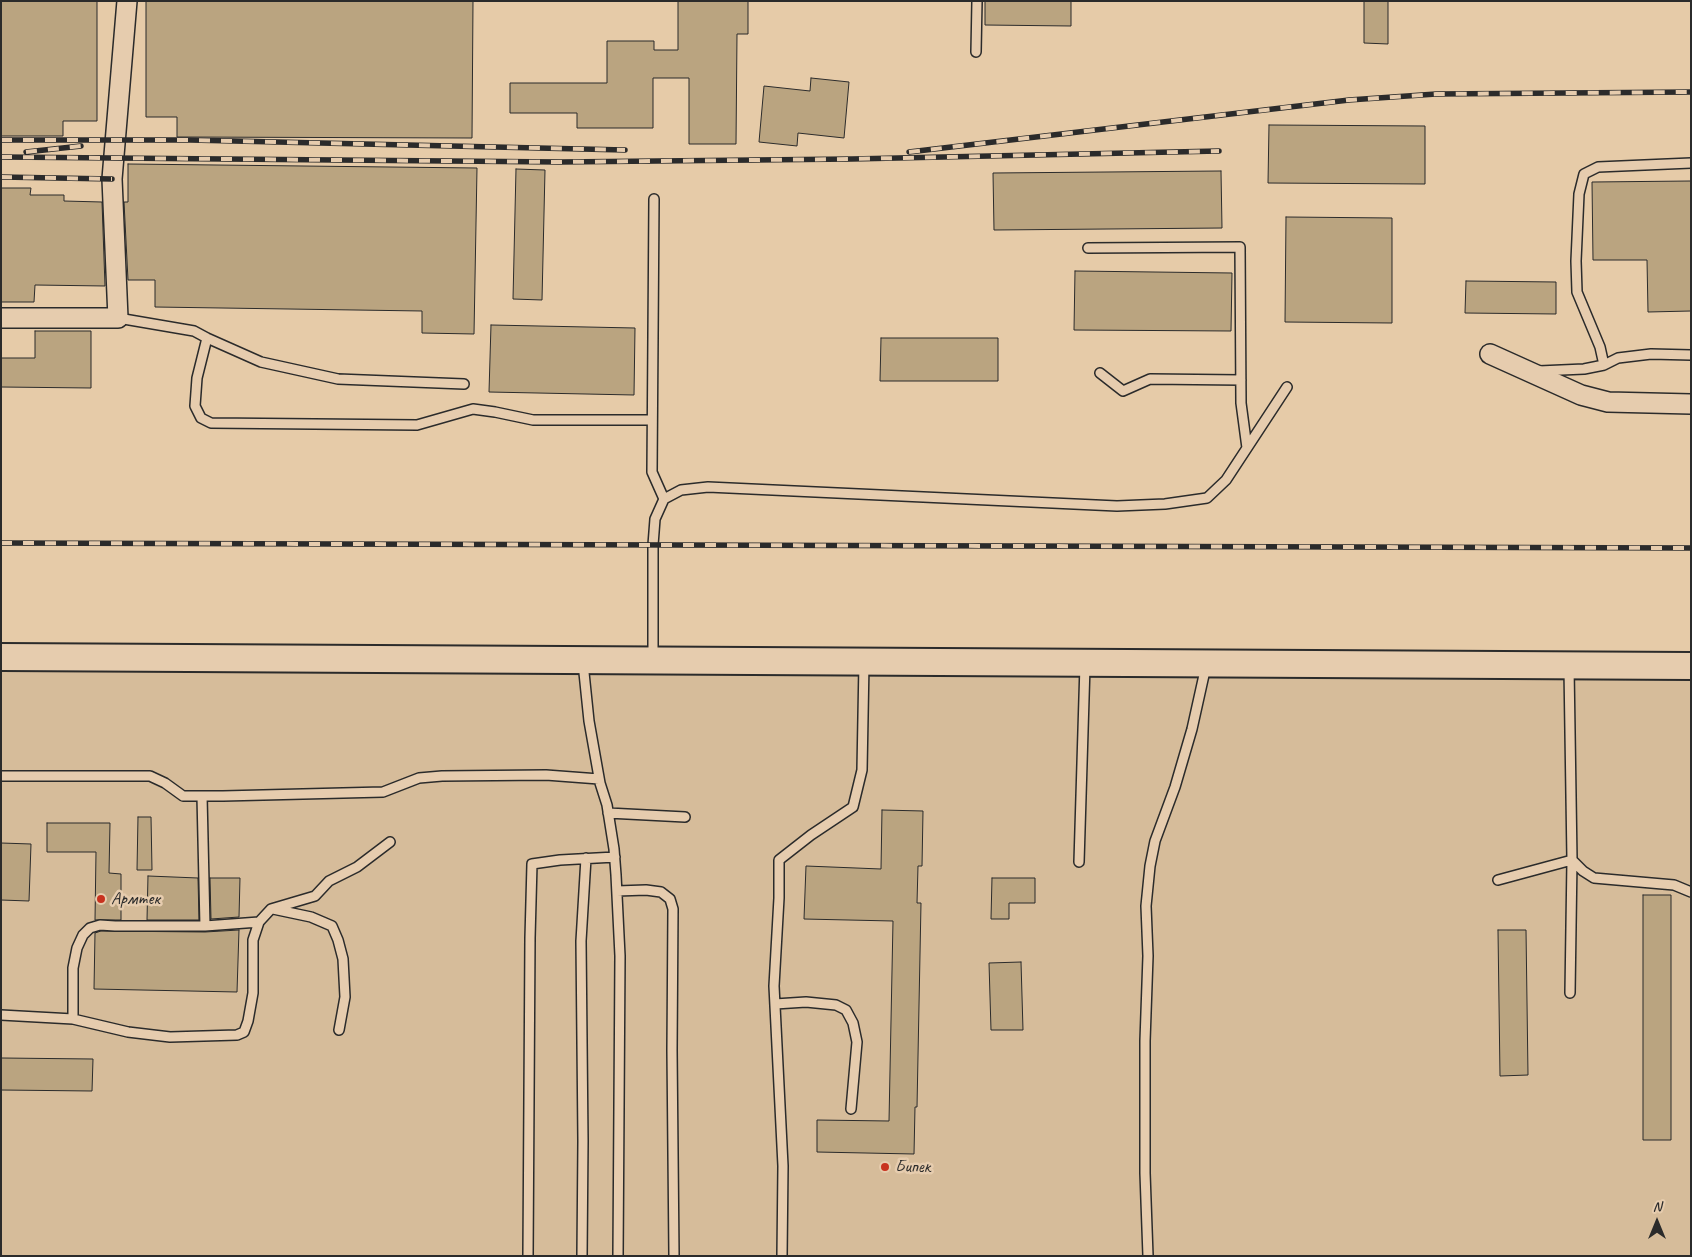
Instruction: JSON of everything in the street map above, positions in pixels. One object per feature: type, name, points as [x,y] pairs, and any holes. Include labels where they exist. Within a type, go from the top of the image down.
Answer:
[{"type":"main road","points":[[1,657],[1691,666]]},
{"type":"street","points":[[1,318],[118,318],[112,178],[127,1]]},
{"type":"street","points":[[1490,354],[1526,372],[1581,395],[1608,402],[1691,404]]},
{"type":"lane","points":[[976,52],[977,1]]},
{"type":"lane","points":[[1604,365],[1600,347],[1578,292],[1576,261],[1579,194],[1584,174],[1598,167],[1691,163]]},
{"type":"lane","points":[[654,200],[652,472],[664,499]]},
{"type":"lane","points":[[1088,248],[1240,247],[1241,403],[1247,448]]},
{"type":"lane","points":[[118,318],[194,331],[261,362],[338,379],[464,384]]},
{"type":"lane","points":[[207,338],[197,378],[195,406],[201,418],[211,422],[417,425],[473,409],[532,420],[652,420]]},
{"type":"lane","points":[[1526,372],[1584,369],[1604,365],[1618,358],[1651,354],[1691,356]]},
{"type":"lane","points":[[1100,372],[1123,391],[1150,379],[1241,380]]},
{"type":"lane","points":[[654,660],[653,545],[655,519],[664,499],[681,490],[708,488],[1117,506],[1165,504],[1207,498],[1226,480],[1287,388]]},
{"type":"lane","points":[[582,660],[589,722],[615,857],[620,956],[618,1256]]},
{"type":"lane","points":[[782,1256],[783,1166],[774,986],[778,860],[811,834],[853,806],[862,770],[864,662]]},
{"type":"lane","points":[[1079,862],[1085,663]]},
{"type":"lane","points":[[1148,1256],[1145,1163],[1145,1041],[1148,956],[1146,906],[1150,866],[1155,841],[1175,787],[1192,729],[1207,663]]},
{"type":"lane","points":[[1568,665],[1572,860],[1570,993]]},
{"type":"lane","points":[[1,776],[150,776],[165,783],[183,796],[382,792],[419,778],[442,776],[546,775],[599,778]]},
{"type":"lane","points":[[202,796],[205,926]]},
{"type":"lane","points":[[608,813],[685,817]]},
{"type":"lane","points":[[1,1015],[73,1019],[128,1032],[170,1037],[237,1035],[244,1032],[253,993],[253,940],[259,922],[271,909],[315,896],[329,881],[357,867],[390,842]]},
{"type":"lane","points":[[528,1256],[532,864],[560,860],[615,857]]},
{"type":"lane","points":[[582,1256],[581,941],[586,858]]},
{"type":"lane","points":[[1498,880],[1572,860]]},
{"type":"lane","points":[[1572,860],[1583,872],[1594,878],[1674,885],[1691,892]]},
{"type":"lane","points":[[617,891],[646,890],[661,892],[670,899],[673,909],[674,1256]]},
{"type":"lane","points":[[271,909],[311,917],[332,926],[343,959],[345,997],[339,1030]]},
{"type":"lane","points":[[73,1019],[73,968],[77,948],[83,935],[90,928],[100,925],[205,926],[259,922]]},
{"type":"lane","points":[[775,1004],[806,1002],[836,1006],[846,1010],[854,1023],[856,1042],[851,1109]]},
{"type":"shaded area","points":[[1,657],[1691,665],[1691,1256],[1,1256]]},
{"type":"building","points":[[1,1],[97,1],[97,121],[63,121],[63,136],[1,136]]},
{"type":"building","points":[[146,1],[473,1],[472,138],[177,137],[177,117],[146,117]]},
{"type":"building","points":[[678,1],[748,1],[748,34],[737,34],[736,144],[689,144],[689,78],[653,78],[653,128],[577,128],[577,113],[510,113],[510,83],[607,83],[607,41],[654,41],[654,50],[678,50]]},
{"type":"building","points":[[985,1],[1071,1],[1071,26],[985,25]]},
{"type":"building","points":[[1364,1],[1388,1],[1388,44],[1364,43]]},
{"type":"building","points":[[811,78],[849,82],[844,138],[798,133],[797,146],[759,142],[764,86],[810,91]]},
{"type":"building","points":[[1269,125],[1425,126],[1425,184],[1268,183]]},
{"type":"building","points":[[128,164],[477,168],[474,334],[422,333],[422,311],[155,307],[155,280],[128,280],[124,202],[128,202]]},
{"type":"building","points":[[516,169],[545,170],[542,300],[513,299]]},
{"type":"building","points":[[1221,171],[1222,228],[994,230],[993,173]]},
{"type":"building","points":[[1691,181],[1691,311],[1648,312],[1647,260],[1593,260],[1592,182]]},
{"type":"building","points":[[1,188],[31,188],[30,195],[64,195],[64,201],[102,202],[105,286],[35,285],[34,302],[1,302]]},
{"type":"building","points":[[1286,217],[1392,218],[1392,323],[1285,322]]},
{"type":"building","points":[[1075,271],[1232,273],[1231,331],[1074,330]]},
{"type":"building","points":[[1466,281],[1556,282],[1556,314],[1465,313]]},
{"type":"building","points":[[491,325],[635,328],[634,395],[489,392]]},
{"type":"building","points":[[35,331],[91,331],[91,388],[1,387],[1,358],[35,358]]},
{"type":"building","points":[[881,338],[998,338],[998,381],[880,381]]},
{"type":"building","points":[[882,810],[923,811],[922,866],[918,866],[917,903],[921,903],[917,1107],[915,1107],[914,1154],[817,1152],[817,1120],[889,1121],[893,921],[804,919],[806,866],[881,869]]},
{"type":"building","points":[[138,817],[151,817],[152,870],[137,870]]},
{"type":"building","points":[[47,823],[110,823],[109,873],[121,874],[121,920],[95,920],[96,852],[47,852]]},
{"type":"building","points":[[1,843],[31,844],[29,901],[1,900]]},
{"type":"building","points":[[148,876],[198,878],[199,920],[147,920]]},
{"type":"building","points":[[210,878],[240,878],[239,917],[211,919]]},
{"type":"building","points":[[992,878],[1035,878],[1035,903],[1009,903],[1009,919],[991,919]]},
{"type":"building","points":[[1643,895],[1671,895],[1671,1140],[1643,1140]]},
{"type":"building","points":[[239,930],[237,992],[94,989],[95,933],[101,931],[205,932]]},
{"type":"building","points":[[1498,930],[1526,930],[1528,1075],[1500,1076]]},
{"type":"building","points":[[1021,962],[1023,1030],[991,1030],[989,963]]},
{"type":"building","points":[[1,1058],[93,1059],[92,1091],[1,1090]]},
{"type":"railway","points":[[909,152],[1349,100],[1436,94],[1691,92]]},
{"type":"railway","points":[[1,140],[190,140],[625,150]]},
{"type":"railway","points":[[26,152],[81,146]]},
{"type":"railway","points":[[1,157],[560,162],[852,159],[1219,151]]},
{"type":"railway","points":[[1,177],[112,179]]},
{"type":"railway","points":[[1,543],[1691,548]]},
{"type":"place","name":"Армтек","points":[[101,899]]},
{"type":"place","name":"Бипек","points":[[885,1167]]}]
